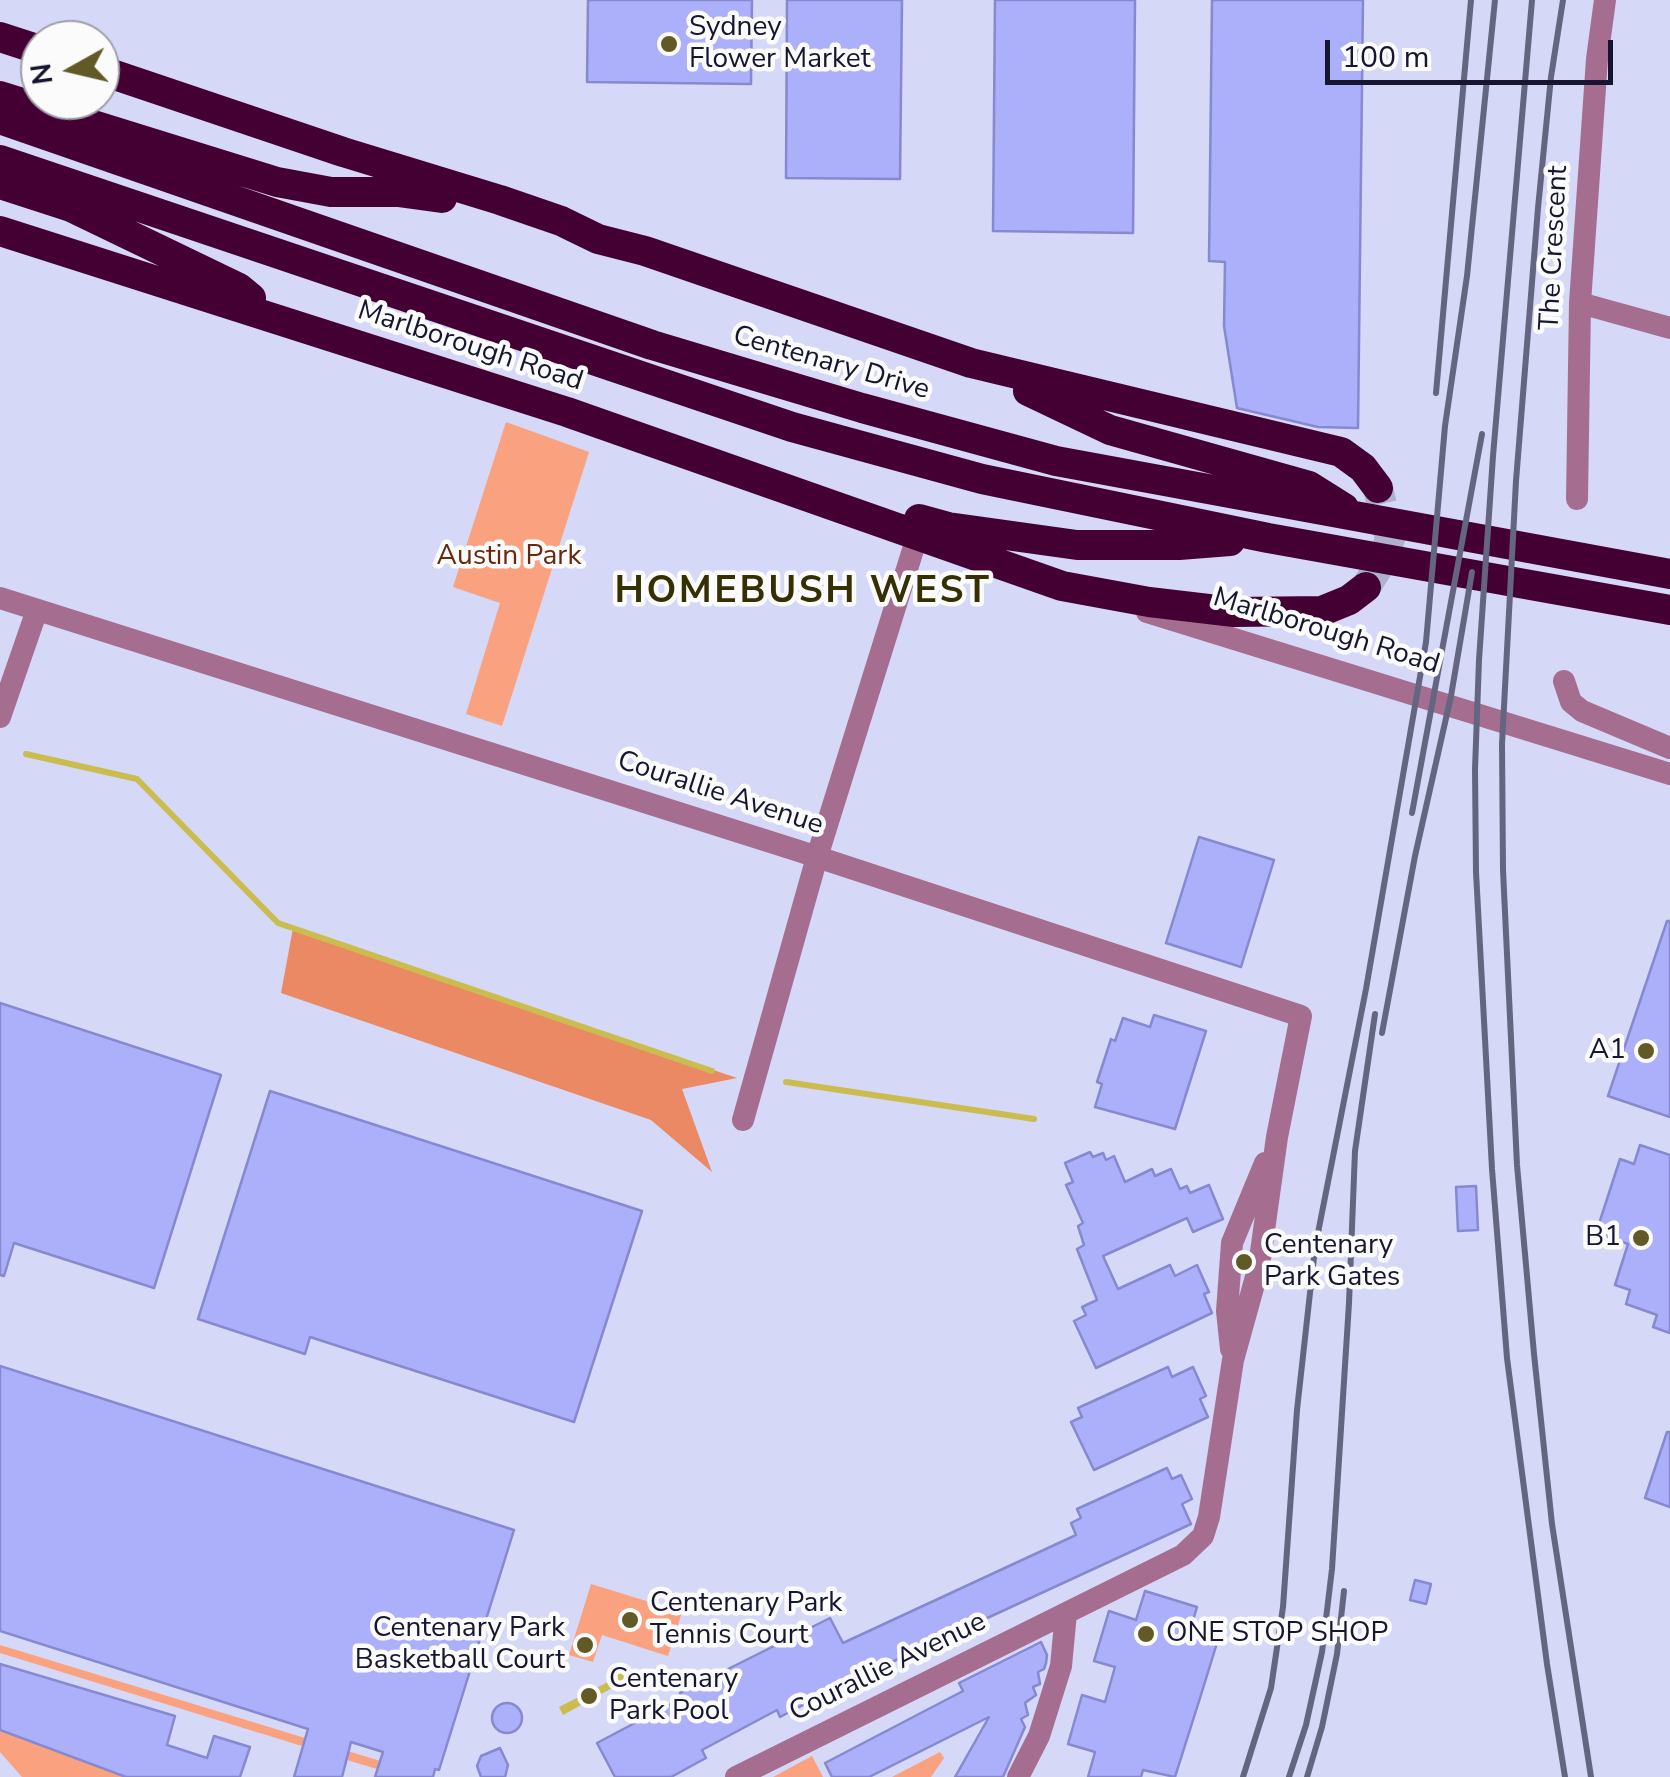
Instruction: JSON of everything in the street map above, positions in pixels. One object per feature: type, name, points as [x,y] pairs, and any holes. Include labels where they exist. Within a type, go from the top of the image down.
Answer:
[{"type":"highway","points":[[120,77],[500,200],[561,221],[598,239]]},
{"type":"highway","points":[[0,96],[276,182],[331,192],[428,194],[554,232],[644,251],[971,364],[1341,452],[1363,468],[1369,507],[1110,430],[971,364]]},
{"type":"highway","name":"Centenary Drive","points":[[0,119],[634,338],[862,408],[1056,461],[1369,507],[1660,572]]},
{"type":"highway","points":[[0,160],[792,427],[1034,491],[1268,538],[1670,610]]},
{"type":"highway","points":[[0,184],[72,206],[239,288],[277,318]]},
{"type":"highway","name":"Marlborough Road","points":[[0,231],[277,318],[746,474],[1062,586],[1234,612],[1322,610],[1350,600],[1366,587]]},
{"type":"highway","points":[[746,474],[948,527],[1077,545],[1178,546],[1268,538]]},
{"type":"street","name":"The Crescent","points":[[1577,499],[1580,303],[1605,0]]},
{"type":"street","points":[[1580,303],[1670,328]]},
{"type":"street","points":[[742,1120],[817,857],[917,536]]},
{"type":"street","name":"Marlborough Road","points":[[1062,586],[1670,774]]},
{"type":"street","name":"Courallie Avenue","points":[[0,598],[817,857],[1301,1016],[1277,1137],[1261,1248],[1232,1360],[1209,1517],[1202,1536],[1183,1555],[736,1777]]},
{"type":"street","points":[[0,717],[37,610]]},
{"type":"street","points":[[1564,681],[1571,702],[1582,711],[1670,748]]},
{"type":"street","name":"Courallie Avenue","points":[[1232,1360],[1227,1311],[1232,1243],[1277,1137]]},
{"type":"street","points":[[1232,1243],[1261,1248]]},
{"type":"street","points":[[1018,1777],[1039,1736],[1061,1666],[1066,1613]]},
{"type":"green space","name":"Austin Park","points":[[506,422],[589,452],[502,726],[466,714],[500,603],[453,587]]},
{"type":"green space","name":"Centenary Park Tennis Court","points":[[591,1584],[682,1612],[668,1656],[602,1635],[593,1662],[569,1655]]},
{"type":"green space","points":[[0,1645],[433,1777],[404,1777],[357,1763],[0,1653]]},
{"type":"green space","points":[[0,1730],[126,1777],[22,1777],[0,1752]]},
{"type":"green space","points":[[940,1752],[944,1758],[931,1777],[892,1777]]},
{"type":"green space","points":[[812,1756],[823,1777],[773,1777]]},
{"type":"shaded area","points":[[293,928],[737,1078],[682,1089],[712,1172],[651,1120],[281,993]]},
{"type":"shaded area","name":"Centenary Park Pool","points":[[617,1670],[624,1675],[623,1682],[563,1715],[559,1707],[610,1681],[611,1673]]},
{"type":"building","name":"Sydney Flower Market","points":[[588,0],[752,0],[751,84],[587,82]]},
{"type":"building","points":[[787,0],[902,0],[900,179],[786,178]]},
{"type":"building","points":[[995,0],[1135,0],[1133,233],[993,231]]},
{"type":"building","points":[[1212,0],[1363,0],[1358,428],[1318,427],[1237,408],[1224,326],[1225,262],[1209,261]]},
{"type":"building","points":[[1199,837],[1274,860],[1241,967],[1166,943]]},
{"type":"building","name":"A1","points":[[1670,921],[1670,1117],[1608,1096]]},
{"type":"building","points":[[0,1003],[221,1075],[154,1288],[14,1243],[4,1276],[0,1275]]},
{"type":"building","points":[[1154,1015],[1206,1031],[1175,1129],[1095,1107],[1102,1084],[1097,1082],[1111,1039],[1115,1041],[1123,1018],[1150,1027]]},
{"type":"building","points":[[270,1091],[642,1211],[574,1422],[310,1337],[305,1354],[198,1319]]},
{"type":"building","name":"B1","points":[[1640,1145],[1670,1155],[1670,1333],[1653,1327],[1657,1315],[1626,1304],[1630,1290],[1615,1285],[1628,1244],[1596,1233],[1620,1159],[1634,1164]]},
{"type":"building","points":[[1090,1152],[1093,1157],[1103,1153],[1106,1160],[1114,1156],[1125,1182],[1152,1169],[1155,1176],[1171,1169],[1180,1189],[1187,1186],[1190,1193],[1209,1185],[1223,1219],[1193,1232],[1187,1218],[1103,1256],[1118,1289],[1170,1265],[1175,1276],[1197,1265],[1209,1292],[1204,1294],[1212,1313],[1096,1368],[1074,1321],[1086,1315],[1082,1307],[1097,1300],[1077,1249],[1084,1245],[1078,1226],[1083,1223],[1066,1185],[1073,1182],[1065,1163]]},
{"type":"building","points":[[1476,1186],[1478,1230],[1458,1231],[1456,1187]]},
{"type":"building","points":[[0,1366],[514,1530],[439,1770],[435,1769],[433,1777],[375,1777],[383,1752],[351,1742],[342,1777],[294,1777],[308,1729],[0,1631]]},
{"type":"building","points":[[1168,1367],[1172,1377],[1193,1367],[1206,1396],[1200,1399],[1208,1417],[1094,1470],[1071,1422],[1082,1417],[1078,1408]]},
{"type":"building","points":[[1670,1432],[1670,1507],[1645,1498]]},
{"type":"building","points":[[1167,1468],[1172,1479],[1181,1475],[1192,1499],[1182,1504],[1191,1524],[880,1665],[780,1717],[777,1710],[702,1750],[706,1758],[671,1777],[615,1777],[597,1743],[682,1698],[680,1693],[830,1618],[843,1643],[1076,1535],[1071,1523],[1081,1518],[1077,1509]]},
{"type":"building","points":[[1415,1580],[1431,1584],[1426,1604],[1410,1600]]},
{"type":"building","points":[[1145,1591],[1197,1607],[1189,1634],[1217,1643],[1175,1777],[1143,1770],[1141,1777],[1088,1777],[1095,1752],[1068,1744],[1082,1695],[1105,1702],[1115,1667],[1094,1661],[1109,1611],[1136,1620]]},
{"type":"building","points":[[1041,1642],[1046,1663],[1038,1672],[1040,1684],[1033,1687],[1036,1695],[1025,1703],[1028,1715],[1021,1719],[1025,1727],[1003,1777],[955,1777],[989,1717],[869,1777],[832,1777],[825,1763],[963,1691],[959,1683]]},
{"type":"building","points":[[0,1664],[175,1716],[167,1745],[207,1758],[214,1736],[250,1747],[240,1777],[126,1777],[0,1730]]},
{"type":"building","points":[[507,1703],[518,1707],[522,1718],[518,1729],[507,1733],[496,1729],[492,1718],[496,1707]]},
{"type":"building","points":[[500,1748],[508,1765],[505,1777],[481,1777],[477,1766],[481,1756]]},
{"type":"waterway","points":[[26,754],[137,779],[278,923],[712,1071]]},
{"type":"waterway","points":[[786,1082],[1034,1119]]},
{"type":"tunnel","points":[[1366,587],[1390,539],[1378,488]]},
{"type":"railway","points":[[1436,393],[1471,0]]},
{"type":"railway","points":[[1243,1777],[1271,1688],[1283,1607],[1297,1410],[1315,1248],[1366,989],[1426,642],[1445,426],[1467,276],[1495,0]]},
{"type":"railway","points":[[1532,0],[1479,660],[1476,872],[1507,1358],[1565,1777]]},
{"type":"railway","points":[[1563,0],[1538,208],[1516,481],[1502,744],[1503,870],[1517,1165],[1534,1354],[1552,1524],[1591,1777]]},
{"type":"railway","points":[[1412,813],[1482,434]]},
{"type":"railway","points":[[1382,1033],[1415,856],[1451,696],[1472,572]]},
{"type":"railway","points":[[1289,1777],[1306,1725],[1322,1652],[1332,1569],[1355,1151],[1375,1014]]},
{"type":"railway","points":[[1307,1777],[1337,1654],[1344,1591]]},
{"type":"place","name":"Sydney Flower Market","points":[[669,44]]},
{"type":"place","name":"A1","points":[[1646,1051]]},
{"type":"place","name":"B1","points":[[1641,1238]]},
{"type":"place","name":"Centenary Park Gates","points":[[1244,1262]]},
{"type":"place","name":"Centenary Park Tennis Court","points":[[630,1620]]},
{"type":"place","name":"ONE STOP SHOP","points":[[1146,1634]]},
{"type":"place","name":"Centenary Park Basketball Court","points":[[585,1645]]},
{"type":"place","name":"Centenary Park Pool","points":[[589,1696]]},
{"type":"district","name":"HOMEBUSH WEST","points":[[803,593]]}]
